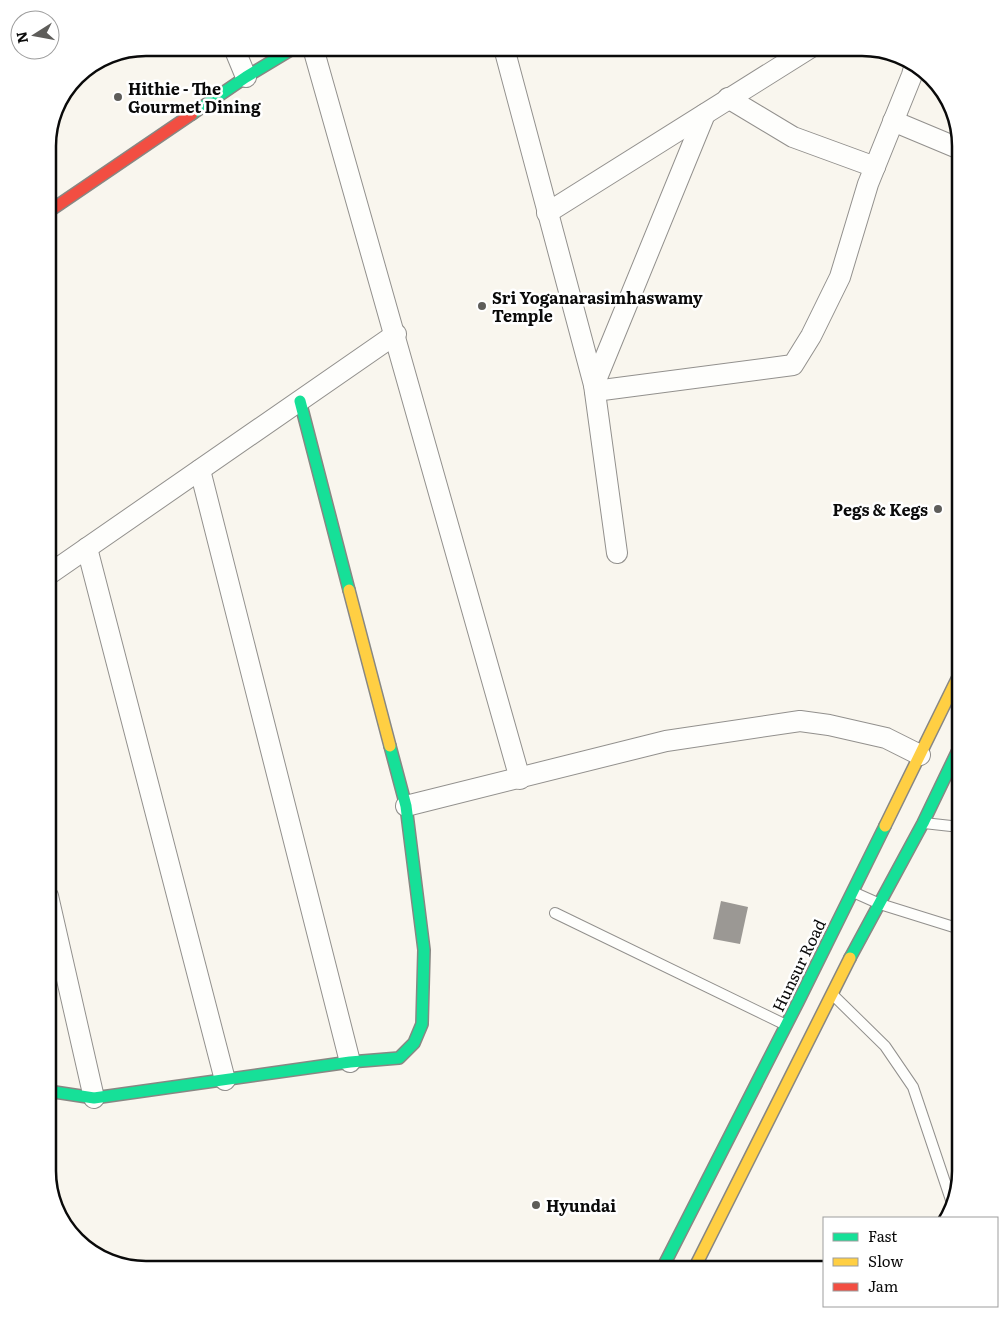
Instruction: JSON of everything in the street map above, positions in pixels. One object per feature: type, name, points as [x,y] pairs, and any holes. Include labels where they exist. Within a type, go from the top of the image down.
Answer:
[{"type":"street","points":[[237,56],[246,77]]},
{"type":"street","points":[[56,207],[246,77],[281,56]]},
{"type":"street","points":[[315,56],[396,334],[520,779]]},
{"type":"street","points":[[506,56],[594,388],[617,553]]},
{"type":"street","points":[[547,213],[797,56]]},
{"type":"street","points":[[594,388],[792,365],[811,336],[840,277],[868,184],[913,72]]},
{"type":"street","points":[[728,98],[793,136],[875,167]]},
{"type":"street","points":[[594,388],[705,114]]},
{"type":"street","points":[[893,121],[952,146]]},
{"type":"street","points":[[56,569],[396,334]]},
{"type":"street","points":[[56,1092],[94,1098],[350,1062],[399,1058],[414,1043],[422,1024],[424,950],[406,806],[300,401]]},
{"type":"street","points":[[200,470],[350,1062]]},
{"type":"street","points":[[87,548],[225,1080]]},
{"type":"street","name":"Hunsur Road","points":[[667,1261],[787,1025],[952,689]]},
{"type":"street","points":[[406,806],[666,741],[800,721],[829,725],[886,738],[920,755]]},
{"type":"street","points":[[698,1261],[832,994],[924,823],[952,763]]},
{"type":"street","points":[[56,931],[94,1098]]},
{"type":"lane","points":[[924,823],[952,826]]},
{"type":"lane","points":[[852,892],[880,904],[952,926]]},
{"type":"lane","points":[[555,913],[787,1025]]},
{"type":"lane","points":[[832,994],[885,1046],[913,1087],[949,1193]]},
{"type":"building","points":[[721,901],[748,907],[740,944],[713,939]]},
{"type":"traffic: fast","points":[[192,114],[281,56]]},
{"type":"traffic: fast","points":[[300,401],[349,590]]},
{"type":"traffic: fast","points":[[56,1092],[94,1098],[350,1062],[399,1058],[414,1043],[422,1024],[424,950],[406,806],[390,746]]},
{"type":"traffic: fast","points":[[850,958],[923,823],[952,763]]},
{"type":"traffic: fast","points":[[666,1261],[885,826]]},
{"type":"traffic: slow","points":[[349,590],[390,746]]},
{"type":"traffic: slow","points":[[885,826],[952,689]]},
{"type":"traffic: slow","points":[[698,1261],[850,958]]},
{"type":"traffic: jam","points":[[56,207],[192,114]]},
{"type":"place","name":"Hithie - The Gourmet Dining","points":[[118,97]]},
{"type":"place","name":"Sri Yoganarasimhaswamy Temple","points":[[482,306]]},
{"type":"place","name":"Pegs & Kegs","points":[[938,509]]},
{"type":"place","name":"Hyundai","points":[[536,1205]]}]
